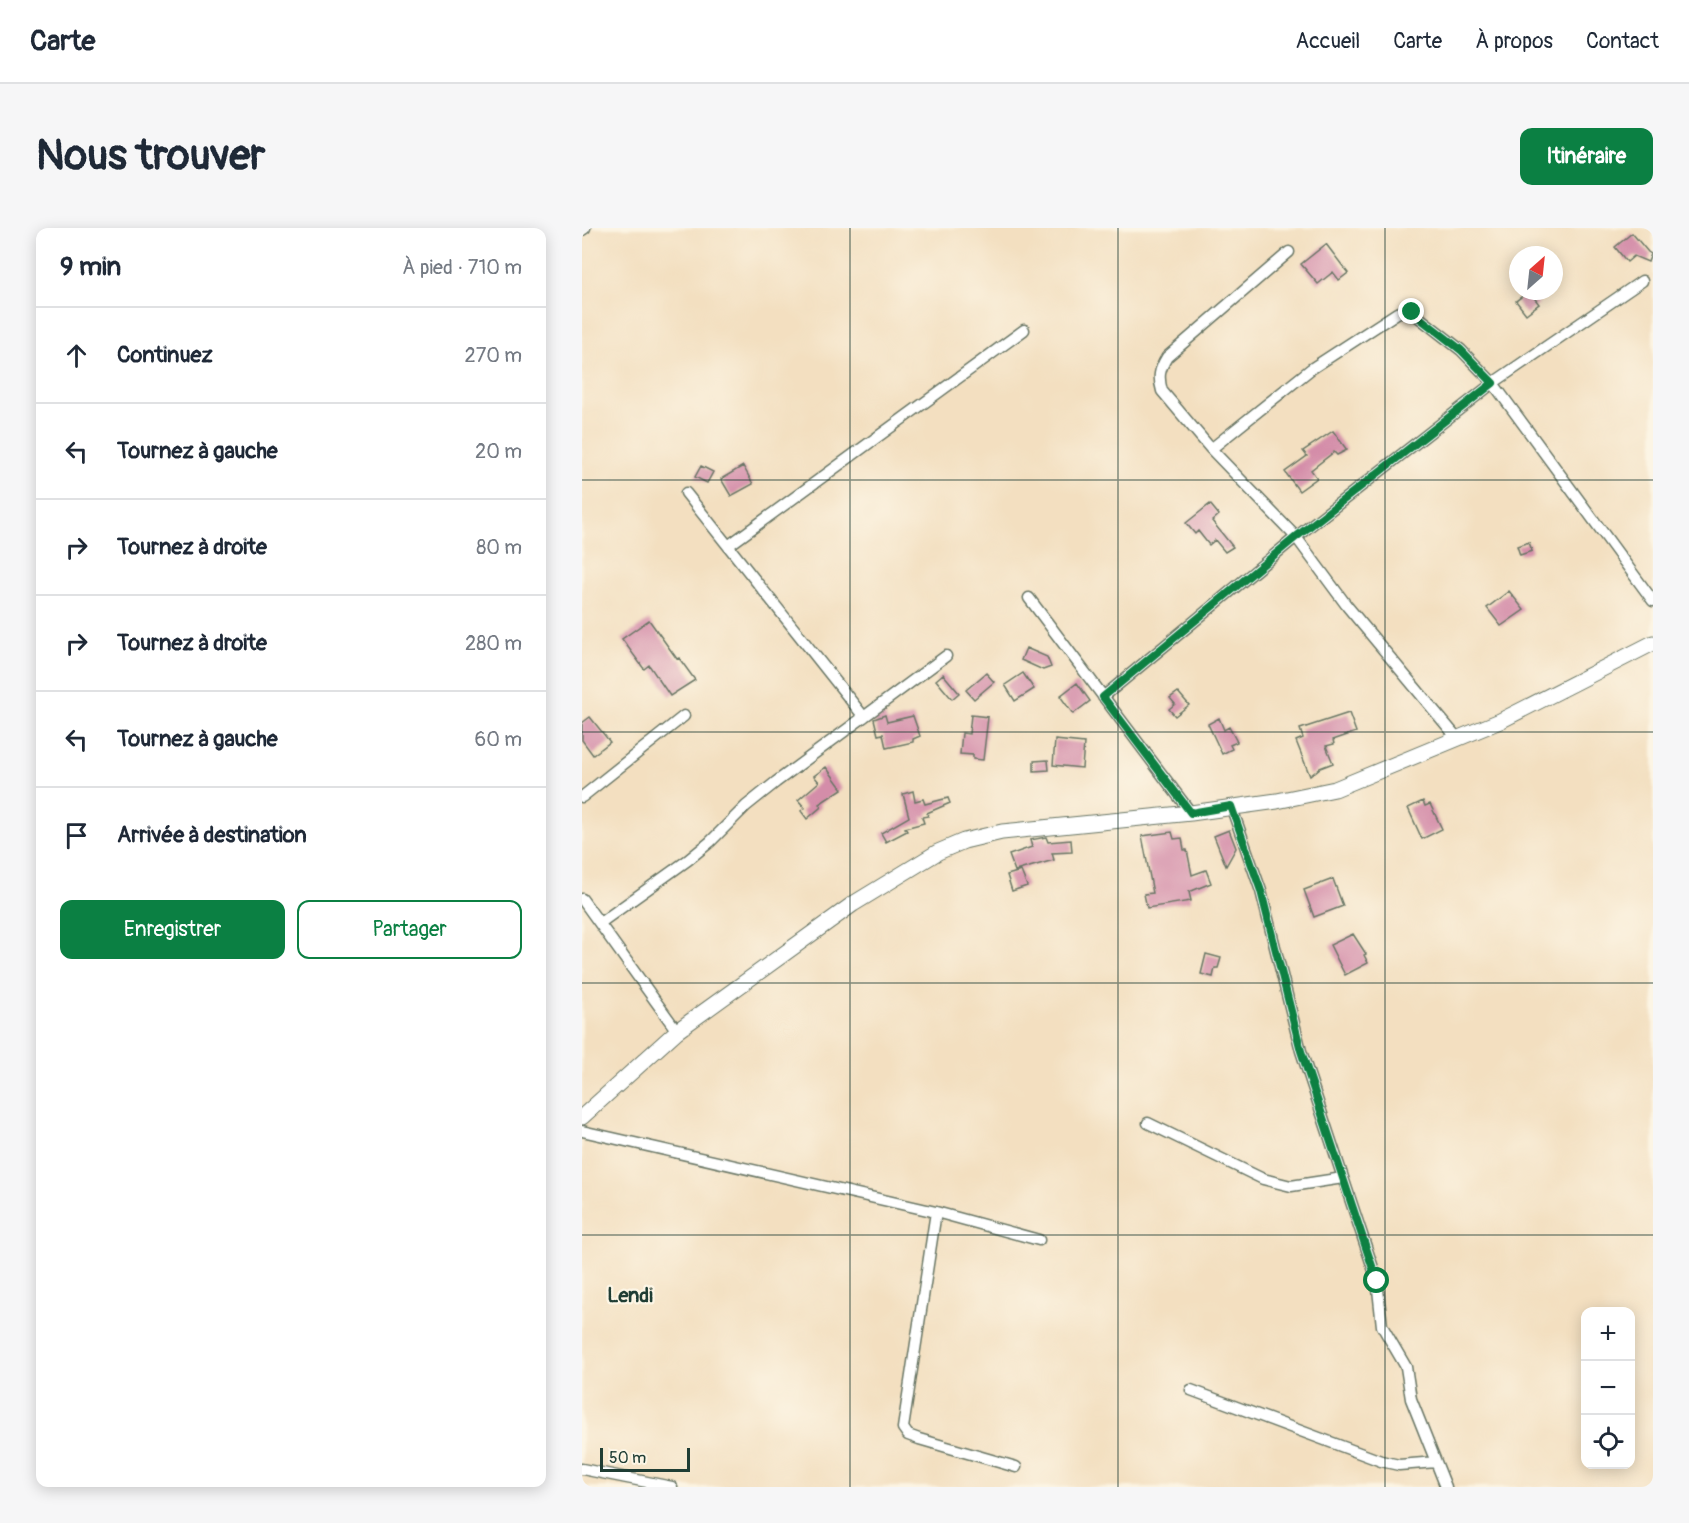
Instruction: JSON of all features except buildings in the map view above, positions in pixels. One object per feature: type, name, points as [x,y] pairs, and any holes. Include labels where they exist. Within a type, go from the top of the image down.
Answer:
[{"type":"main road","points":[[582,1117],[677,1031],[853,904],[938,852],[964,841],[1002,832],[1191,813],[1277,801],[1335,789],[1500,721],[1653,643]]},
{"type":"street","points":[[1289,252],[1167,357],[1160,368],[1158,379],[1162,391],[1211,449],[1296,537],[1347,606],[1458,739]]},
{"type":"street","points":[[1103,697],[1296,537],[1493,383],[1642,281]]},
{"type":"street","points":[[1211,449],[1311,369],[1397,312],[1405,310],[1421,318],[1453,344],[1493,383],[1653,601]]},
{"type":"street","points":[[728,546],[1024,330]]},
{"type":"street","points":[[686,493],[864,717]]},
{"type":"street","points":[[1029,598],[1191,813]]},
{"type":"street","points":[[600,923],[688,860],[710,842],[746,806],[946,656]]},
{"type":"street","points":[[582,797],[684,716]]},
{"type":"street","points":[[1231,806],[1261,891],[1301,1051],[1377,1281],[1382,1326],[1406,1367],[1411,1399],[1446,1487]]},
{"type":"street","points":[[582,899],[677,1031]]},
{"type":"street","points":[[1148,1123],[1263,1179],[1278,1184],[1292,1186],[1343,1178]]},
{"type":"street","points":[[582,1131],[936,1212],[1039,1240]]},
{"type":"street","points":[[936,1212],[903,1428],[908,1435],[919,1439],[1016,1467]]},
{"type":"street","points":[[1191,1390],[1381,1461],[1399,1465],[1436,1462]]},
{"type":"street","points":[[582,1469],[672,1487]]},
{"type":"district","name":"Lendi","points":[[630,1295]]},
{"type":"route","points":[[1377,1281],[1301,1051],[1261,891],[1231,806],[1191,813],[1103,697],[1296,537],[1493,383],[1461,350],[1412,312]]}]
